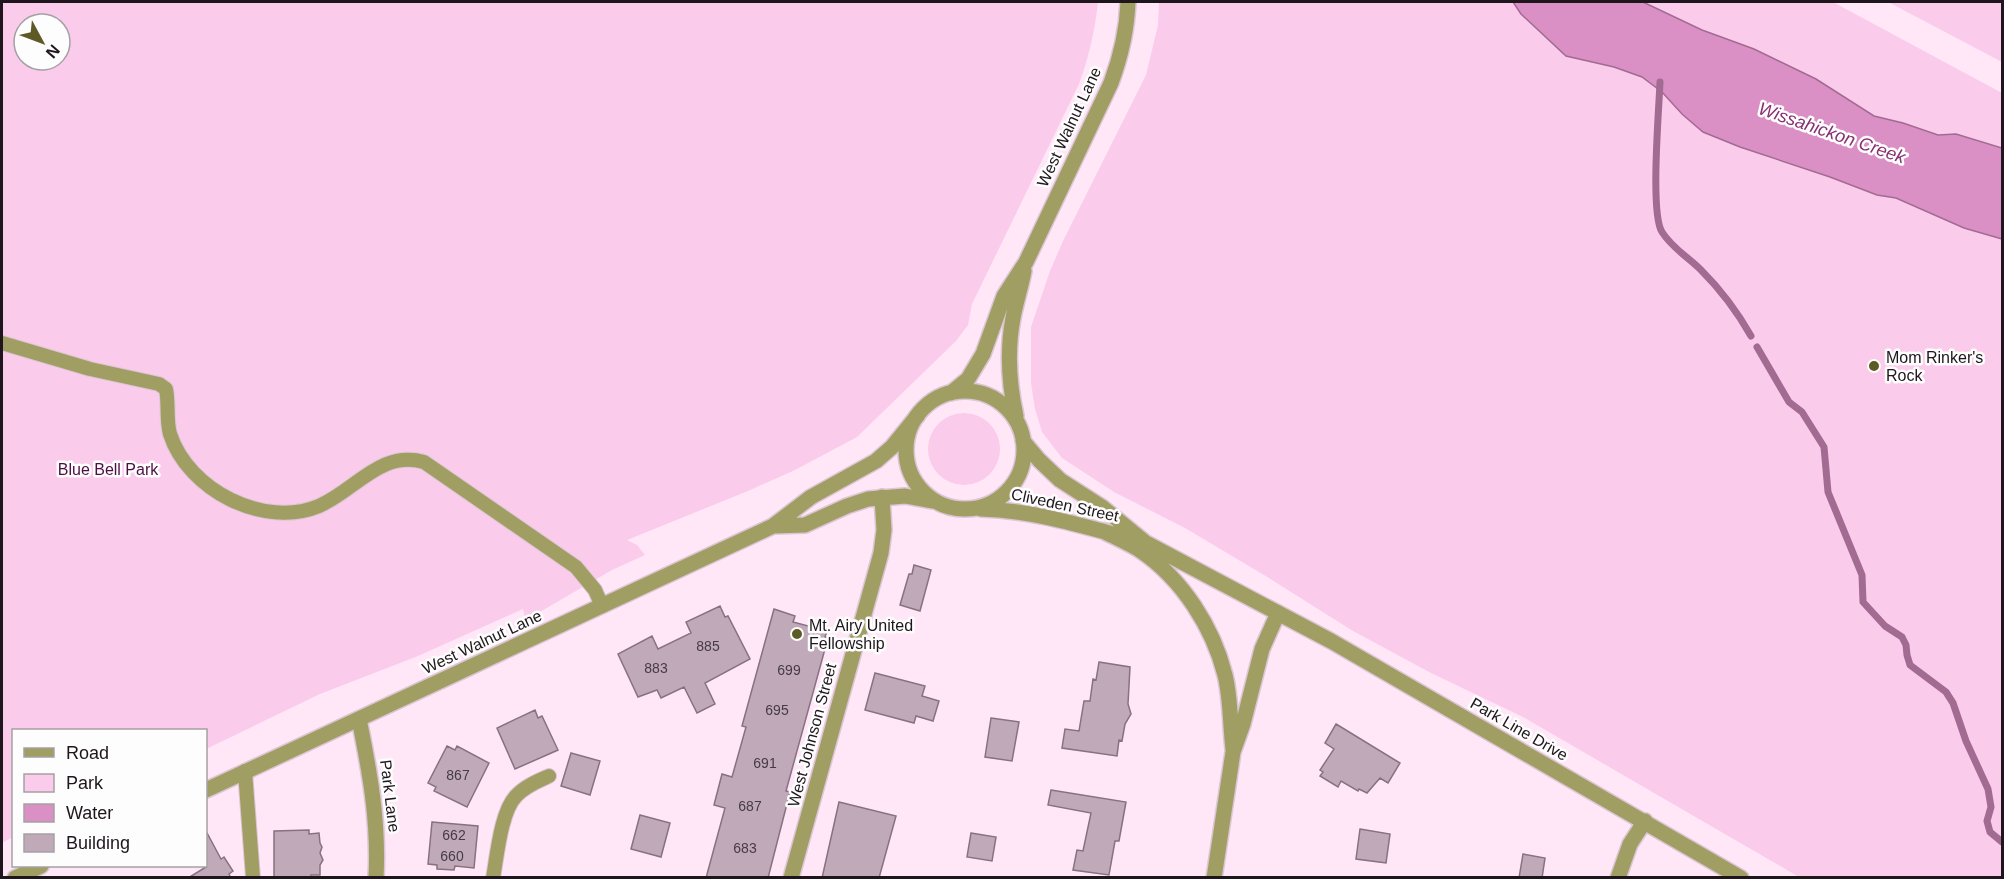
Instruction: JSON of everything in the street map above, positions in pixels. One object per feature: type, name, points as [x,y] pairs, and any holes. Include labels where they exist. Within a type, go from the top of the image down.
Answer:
[{"type":"street","name":"West Walnut Lane","points":[[951,393],[968,379],[977,367],[991,338],[1004,296],[1026,262],[1111,83],[1125,37],[1128,2]]},
{"type":"street","name":"West Walnut Lane","points":[[1021,434],[1011,390],[1010,352],[1013,319],[1026,262]]},
{"type":"street","points":[[975,391],[997,399],[1013,416],[1021,434],[1022,467],[1009,490],[987,505],[975,509],[956,508],[938,502],[918,486],[907,463],[905,450],[907,437],[918,415],[933,401],[951,393],[975,391]]},
{"type":"street","name":"West Walnut Lane","points":[[207,790],[773,526],[811,497],[876,461],[892,447],[918,415]]},
{"type":"street","name":"Cliveden Street","points":[[1021,434],[1048,470],[1102,507],[1146,543],[1278,613]]},
{"type":"street","name":"West Walnut Lane","points":[[773,526],[805,525],[847,506],[882,497],[905,496],[938,502]]},
{"type":"street","name":"West Johnson Street","points":[[791,878],[882,547],[884,530],[882,497]]},
{"type":"street","name":"Cliveden Street","points":[[975,509],[1044,516],[1146,543]]},
{"type":"street","points":[[1103,531],[1139,549],[1164,570],[1179,585],[1208,629],[1225,677],[1233,752]]},
{"type":"street","points":[[1214,878],[1233,752],[1244,724],[1259,658],[1278,613]]},
{"type":"street","name":"Park Line Drive","points":[[1278,613],[1332,641],[1742,878]]},
{"type":"street","name":"Park Lane","points":[[359,719],[376,811],[378,843],[376,877]]},
{"type":"street","points":[[1618,878],[1630,844],[1645,821]]},
{"type":"lane","points":[[2,344],[90,369],[159,384],[166,389],[170,436],[194,473],[211,488],[250,508],[270,513],[293,513],[318,506],[341,494],[382,465],[404,459],[424,462],[576,567],[595,590],[602,606]]},
{"type":"lane","points":[[245,771],[253,878]]},
{"type":"lane","points":[[493,878],[506,814],[514,797],[528,786],[549,776]]},
{"type":"lane","points":[[376,877],[381,878]]},
{"type":"green space","name":"Blue Bell Park","points":[[2,2],[1098,2],[1091,43],[1079,84],[972,304],[968,325],[956,341],[857,437],[795,470],[627,540],[637,545],[645,555],[612,570],[538,613],[525,618],[523,609],[418,656],[320,694],[207,749],[207,729],[12,729],[12,838],[2,843]]},
{"type":"green space","points":[[1159,2],[1513,2],[1521,14],[1566,56],[1614,67],[1642,77],[1662,92],[1703,132],[1877,195],[1896,198],[1964,228],[2002,239],[2002,877],[1799,877],[1523,717],[1431,673],[1353,631],[1185,528],[1114,492],[1062,458],[1042,432],[1035,409],[1031,383],[1031,327],[1063,241],[1146,75],[1158,25]]},
{"type":"green space","points":[[1643,2],[1833,2],[2002,93],[2002,148],[1956,134],[1938,135],[1874,116],[1816,79],[1754,49],[1702,30]]},
{"type":"green space","points":[[1888,2],[2002,2],[2002,62]]},
{"type":"green space","points":[[964,413],[984,419],[994,429],[1000,449],[994,469],[984,479],[964,485],[944,479],[934,469],[928,449],[934,429],[944,419]]},
{"type":"water","name":"Wissahickon Creek","points":[[1513,2],[1643,2],[1702,30],[1754,49],[1816,79],[1874,116],[1938,135],[1956,134],[2002,148],[2002,239],[1964,228],[1896,198],[1877,195],[1703,132],[1662,92],[1642,77],[1614,67],[1566,56],[1521,14]]},
{"type":"building","points":[[914,565],[931,570],[920,611],[900,605]]},
{"type":"building","points":[[720,606],[725,617],[728,616],[750,659],[705,683],[715,704],[697,713],[684,687],[661,698],[657,690],[638,697],[618,654],[652,636],[658,649],[691,633],[686,622]]},
{"type":"building","points":[[774,609],[795,616],[793,622],[827,631],[825,637],[828,638],[786,791],[790,792],[768,878],[706,878],[725,808],[714,805],[722,774],[732,777],[746,727],[742,726]]},
{"type":"building","points":[[1099,662],[1130,667],[1128,704],[1131,714],[1125,724],[1122,741],[1119,740],[1117,756],[1062,748],[1065,729],[1079,731],[1084,701],[1090,701],[1093,679],[1096,680]]},
{"type":"building","points":[[875,673],[925,686],[922,696],[939,701],[933,721],[916,716],[914,723],[865,710]]},
{"type":"building","points":[[535,710],[538,718],[542,716],[558,750],[515,769],[497,728]]},
{"type":"building","points":[[991,718],[1019,722],[1012,761],[985,757]]},
{"type":"building","points":[[1336,724],[1400,763],[1388,783],[1380,778],[1367,793],[1359,789],[1358,791],[1341,781],[1338,787],[1320,776],[1323,772],[1320,770],[1334,749],[1325,743]]},
{"type":"building","points":[[447,746],[455,750],[457,746],[489,763],[467,807],[434,791],[436,787],[428,783]]},
{"type":"building","points":[[571,753],[600,761],[590,795],[561,786]]},
{"type":"building","points":[[1051,790],[1126,802],[1119,841],[1115,841],[1109,875],[1073,870],[1077,850],[1083,851],[1091,813],[1048,805]]},
{"type":"building","points":[[839,802],[896,816],[879,878],[822,878]]},
{"type":"building","points":[[640,815],[670,823],[661,857],[631,849]]},
{"type":"building","points":[[432,822],[478,826],[474,868],[455,866],[454,870],[437,869],[437,865],[428,864]]},
{"type":"building","points":[[1360,829],[1390,834],[1386,863],[1356,859]]},
{"type":"building","points":[[309,830],[309,834],[319,833],[322,847],[320,853],[323,860],[320,865],[320,875],[311,875],[311,878],[274,877],[274,831]]},
{"type":"building","points":[[207,833],[221,859],[224,857],[233,871],[229,874],[231,878],[188,878],[207,867]]},
{"type":"building","points":[[971,833],[996,837],[992,861],[967,857]]},
{"type":"building","points":[[1523,854],[1545,858],[1542,878],[1519,878]]},
{"type":"waterway","points":[[1660,82],[1656,184],[1658,221],[1670,243],[1715,285],[1751,336]]},
{"type":"waterway","points":[[1757,347],[1789,402],[1802,412],[1824,447],[1828,492],[1862,575],[1863,602],[1885,626],[1902,637],[1910,665],[1946,692],[1953,703],[1966,741],[1988,789],[1991,807],[1987,821],[1990,832],[2002,842]]},
{"type":"place","name":"Mom Rinker's Rock","points":[[1874,366]]},
{"type":"place","name":"Mt. Airy United Fellowship","points":[[797,634]]}]
